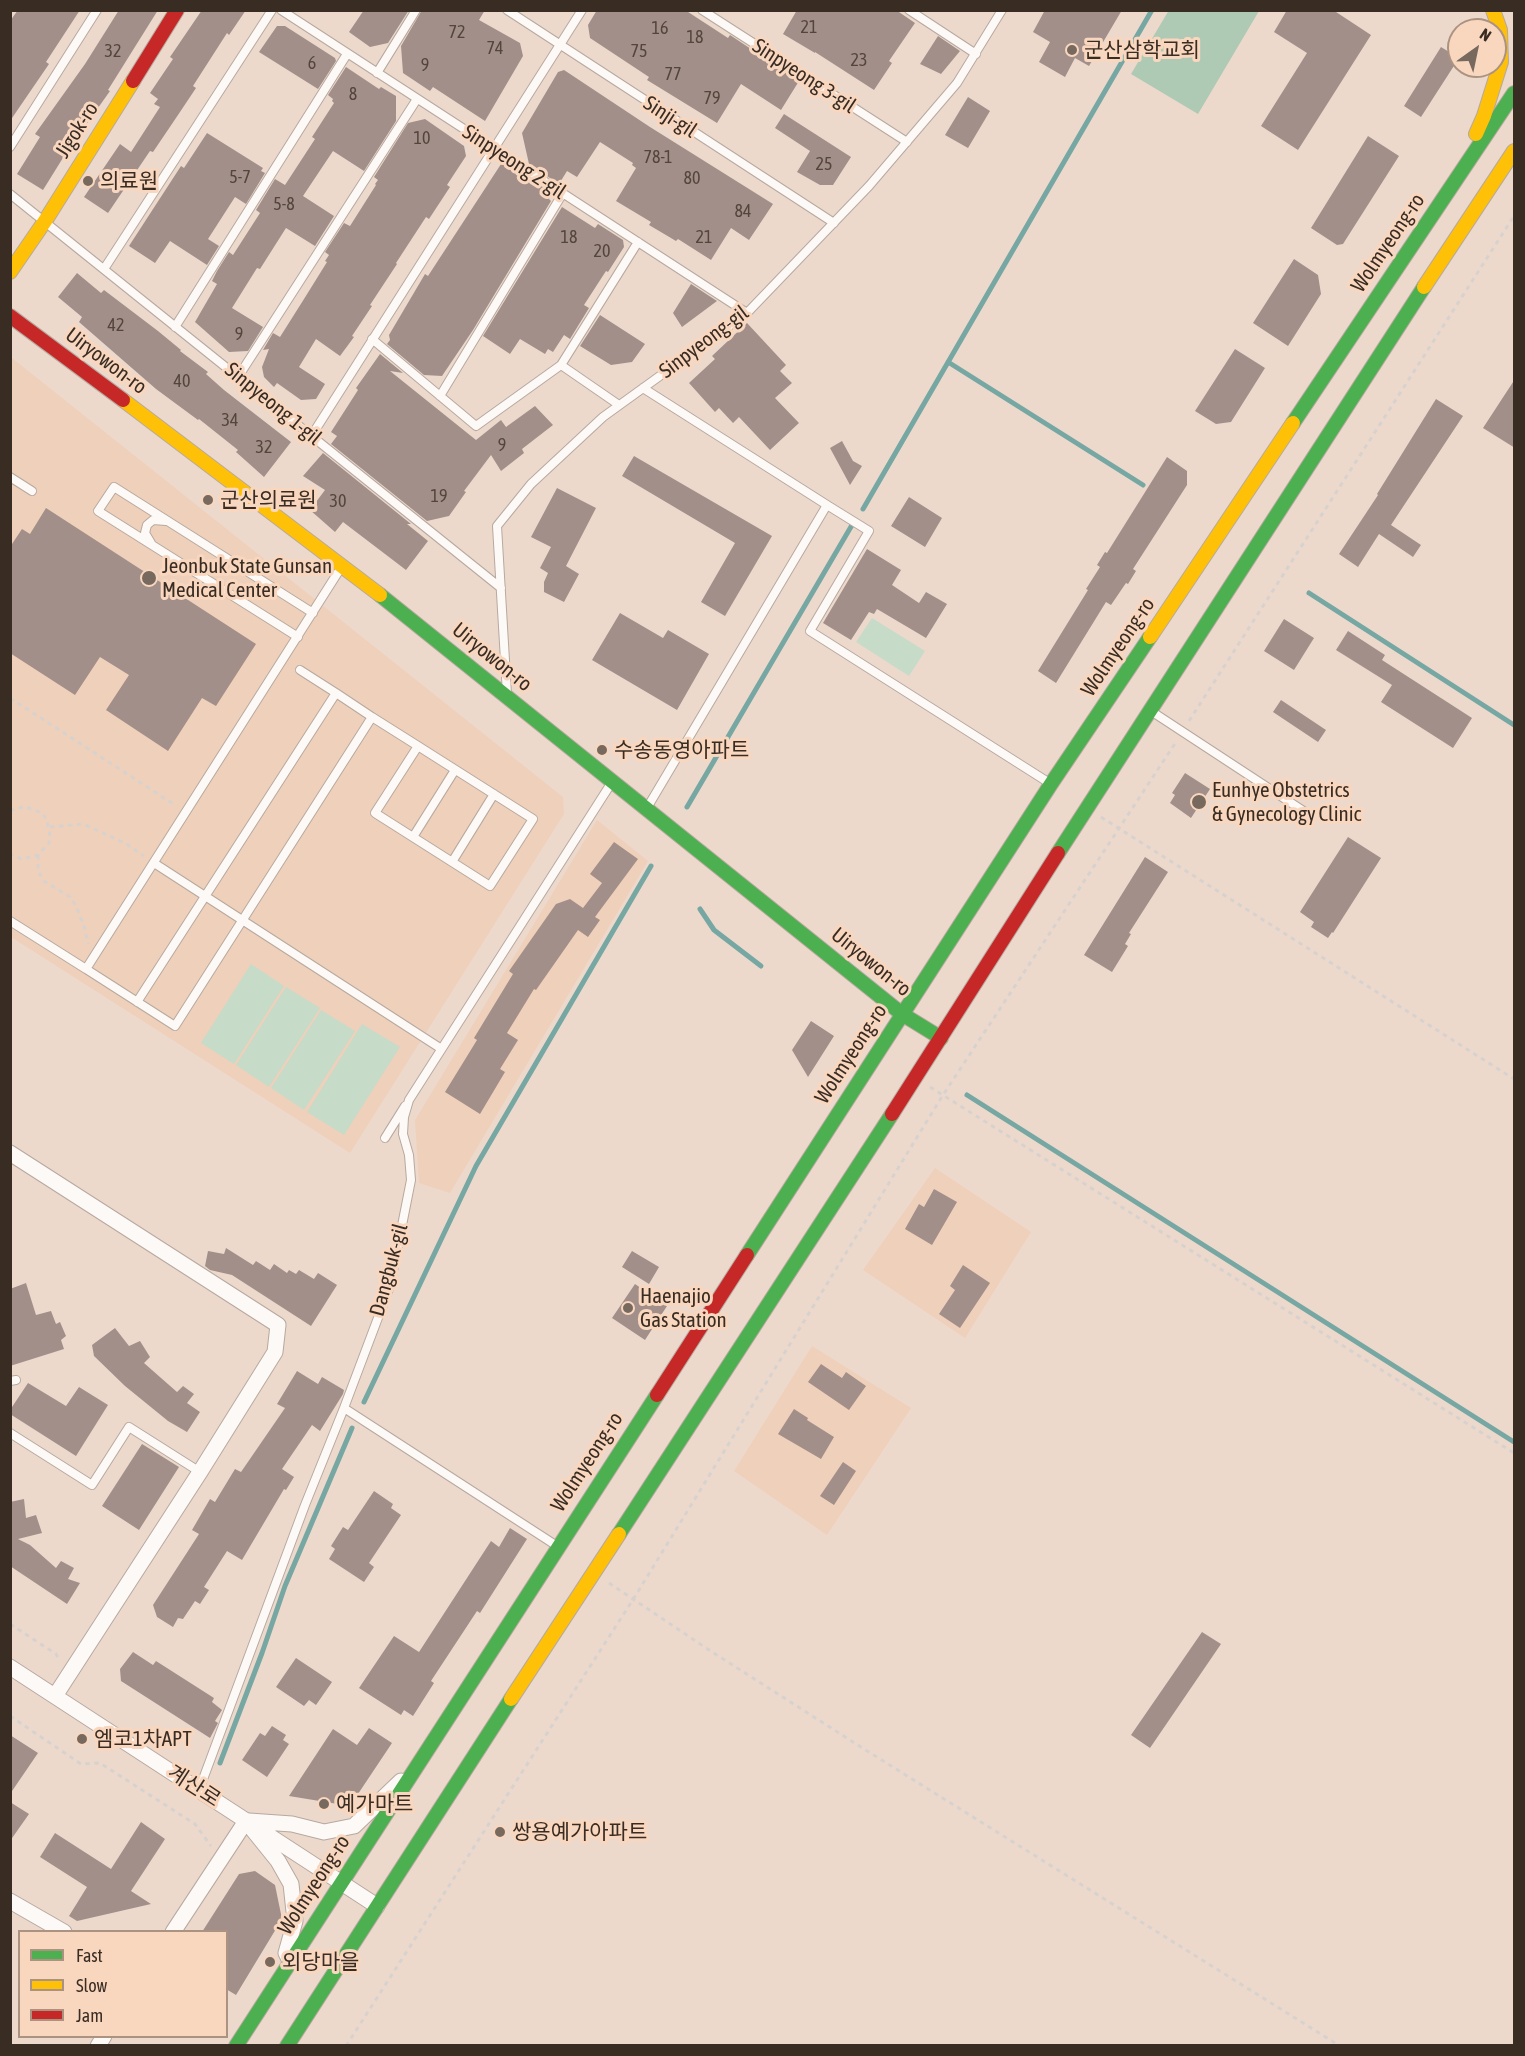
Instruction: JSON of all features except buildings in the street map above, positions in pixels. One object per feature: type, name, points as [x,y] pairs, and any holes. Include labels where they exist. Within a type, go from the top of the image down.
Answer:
[{"type":"street","name":"Jigok-ro","points":[[10,272],[45,221],[177,10]]},
{"type":"street","points":[[1448,192],[1484,116],[1500,62],[1500,30],[1493,10]]},
{"type":"street","name":"Wolmyeong-ro","points":[[236,2046],[1051,784],[1515,93]]},
{"type":"street","points":[[287,2046],[916,1077],[1150,710],[1474,210],[1515,151]]},
{"type":"street","points":[[1474,210],[1515,163]]},
{"type":"street","name":"Uiryowon-ro","points":[[10,316],[343,565],[902,1014],[941,1038]]},
{"type":"street","points":[[10,1153],[278,1325],[275,1352],[55,1696]]},
{"type":"street","name":"계산로","points":[[10,1667],[377,1905]]},
{"type":"street","points":[[246,1821],[292,1824],[324,1832],[354,1826],[419,1762]]},
{"type":"street","points":[[174,1930],[246,1821]]},
{"type":"street","points":[[246,1821],[278,1862],[291,1884],[295,1921],[286,1953],[290,1961]]},
{"type":"street","points":[[10,1901],[61,1930]]},
{"type":"lane","points":[[10,147],[97,10]]},
{"type":"lane","points":[[104,269],[272,10]]},
{"type":"lane","name":"Sinpyeong 2-gil","points":[[280,10],[747,312]]},
{"type":"lane","points":[[377,73],[416,10]]},
{"type":"lane","name":"Sinji-gil","points":[[507,10],[834,223]]},
{"type":"lane","points":[[312,435],[582,10]]},
{"type":"lane","name":"Sinpyeong 3-gil","points":[[702,10],[712,13],[907,142]]},
{"type":"lane","points":[[909,10],[975,54]]},
{"type":"lane","name":"Sinpyeong-gil","points":[[507,696],[497,526],[531,484],[603,417],[747,312],[869,186],[957,83],[1002,10]]},
{"type":"lane","points":[[176,327],[347,54]]},
{"type":"lane","points":[[238,377],[417,99]]},
{"type":"lane","name":"Sinpyeong 1-gil","points":[[10,194],[501,588]]},
{"type":"lane","points":[[440,396],[563,194]]},
{"type":"lane","points":[[372,339],[476,426],[561,365],[638,242]]},
{"type":"lane","points":[[561,365],[620,405]]},
{"type":"lane","points":[[643,388],[869,531],[810,631],[1051,784]]},
{"type":"lane","points":[[10,477],[32,491]]},
{"type":"lane","points":[[298,637],[98,511],[114,487],[313,613]]},
{"type":"lane","points":[[646,807],[827,505]]},
{"type":"lane","points":[[155,548],[148,541],[145,533],[147,525],[153,520],[171,523]]},
{"type":"lane","points":[[86,969],[343,565]]},
{"type":"lane","points":[[300,670],[533,819],[490,886],[375,813],[418,746]]},
{"type":"lane","points":[[137,1002],[336,693]]},
{"type":"lane","points":[[1150,710],[1305,812]]},
{"type":"lane","points":[[10,921],[175,1026],[372,717]]},
{"type":"lane","points":[[413,837],[455,770]]},
{"type":"lane","name":"Dangbuk-gil","points":[[199,1790],[390,1286],[411,1180],[409,1155],[403,1134],[404,1117],[409,1100],[440,1048],[613,781]]},
{"type":"lane","points":[[452,862],[494,794]]},
{"type":"lane","points":[[154,863],[440,1048]]},
{"type":"lane","points":[[385,1138],[409,1100]]},
{"type":"lane","points":[[344,1408],[558,1546]]},
{"type":"lane","points":[[10,1433],[92,1485],[129,1427],[200,1472]]},
{"type":"path","points":[[346,2046],[634,1598],[943,1095],[1120,829],[1515,216]]},
{"type":"path","points":[[10,698],[186,812]]},
{"type":"path","points":[[10,804],[11,811],[26,807],[34,809],[47,820],[50,827],[48,843],[38,855],[22,859],[10,854]]},
{"type":"path","points":[[1087,808],[1515,1079]]},
{"type":"path","points":[[50,827],[83,824],[125,843],[154,863]]},
{"type":"path","points":[[38,855],[38,871],[44,881],[70,897],[85,929],[89,949],[96,954]]},
{"type":"path","points":[[916,1077],[1515,1453]]},
{"type":"path","points":[[592,1573],[634,1598],[706,1648],[864,1749],[1340,2046]]},
{"type":"path","points":[[10,1624],[56,1654],[59,1660]]},
{"type":"path","points":[[10,1716],[81,1764],[100,1763],[195,1824],[220,1859]]},
{"type":"shaded area","name":"Jeonbuk State Gunsan Medical Center","points":[[10,358],[563,797],[564,814],[350,1153],[11,937]]},
{"type":"shaded area","points":[[597,820],[648,861],[450,1193],[419,1183],[415,1120]]},
{"type":"shaded area","points":[[935,1168],[1031,1232],[965,1338],[863,1270]]},
{"type":"shaded area","points":[[812,1346],[911,1408],[827,1535],[734,1471]]},
{"type":"green space","points":[[1169,10],[1259,11],[1198,114],[1131,74]]},
{"type":"green space","points":[[872,618],[925,651],[909,676],[856,642]]},
{"type":"green space","points":[[251,964],[284,986],[234,1064],[201,1043]]},
{"type":"green space","points":[[286,987],[320,1008],[269,1087],[236,1065]]},
{"type":"green space","points":[[321,1010],[355,1031],[304,1110],[271,1088]]},
{"type":"green space","points":[[362,1024],[400,1047],[344,1135],[307,1112]]},
{"type":"waterway","points":[[863,509],[1152,10]]},
{"type":"waterway","points":[[948,362],[1143,485]]},
{"type":"waterway","points":[[687,807],[852,525]]},
{"type":"waterway","points":[[1309,593],[1514,725]]},
{"type":"waterway","points":[[364,1402],[476,1166],[651,866]]},
{"type":"waterway","points":[[700,909],[714,930],[761,966]]},
{"type":"waterway","points":[[967,1095],[1514,1442]]},
{"type":"waterway","points":[[220,1763],[285,1586],[352,1428]]},
{"type":"traffic: fast","points":[[1293,423],[1514,93]]},
{"type":"traffic: fast","points":[[1058,853],[1424,287]]},
{"type":"traffic: fast","points":[[380,595],[902,1014],[941,1038]]},
{"type":"traffic: fast","points":[[747,1255],[1051,784],[1150,637]]},
{"type":"traffic: fast","points":[[619,1534],[892,1114]]},
{"type":"traffic: fast","points":[[236,2046],[657,1395]]},
{"type":"traffic: fast","points":[[287,2046],[511,1699]]},
{"type":"traffic: slow","points":[[1476,134],[1501,62],[1500,30],[1493,10]]},
{"type":"traffic: slow","points":[[10,272],[45,221],[133,81]]},
{"type":"traffic: slow","points":[[1424,287],[1514,151]]},
{"type":"traffic: slow","points":[[123,400],[380,595]]},
{"type":"traffic: slow","points":[[1150,637],[1293,423]]},
{"type":"traffic: slow","points":[[511,1699],[619,1534]]},
{"type":"traffic: jam","points":[[133,81],[177,10]]},
{"type":"traffic: jam","points":[[10,316],[123,400]]},
{"type":"traffic: jam","points":[[892,1114],[1058,853]]},
{"type":"traffic: jam","points":[[657,1395],[747,1255]]},
{"type":"place","name":"군산삼학교회","points":[[1072,50]]},
{"type":"place","name":"의료원","points":[[88,181]]},
{"type":"place","name":"군산의료원","points":[[208,500]]},
{"type":"place","name":"Jeonbuk State Gunsan Medical Center","points":[[149,578]]},
{"type":"place","name":"수송동영아파트","points":[[602,750]]},
{"type":"place","name":"Eunhye Obstetrics & Gynecology Clinic","points":[[1199,802]]},
{"type":"place","name":"Haenajio Gas Station","points":[[628,1308]]},
{"type":"place","name":"엠코1차APT","points":[[82,1739]]},
{"type":"place","name":"예가마트","points":[[324,1804]]},
{"type":"place","name":"쌍용예가아파트","points":[[500,1832]]},
{"type":"place","name":"외당마을","points":[[270,1962]]}]
